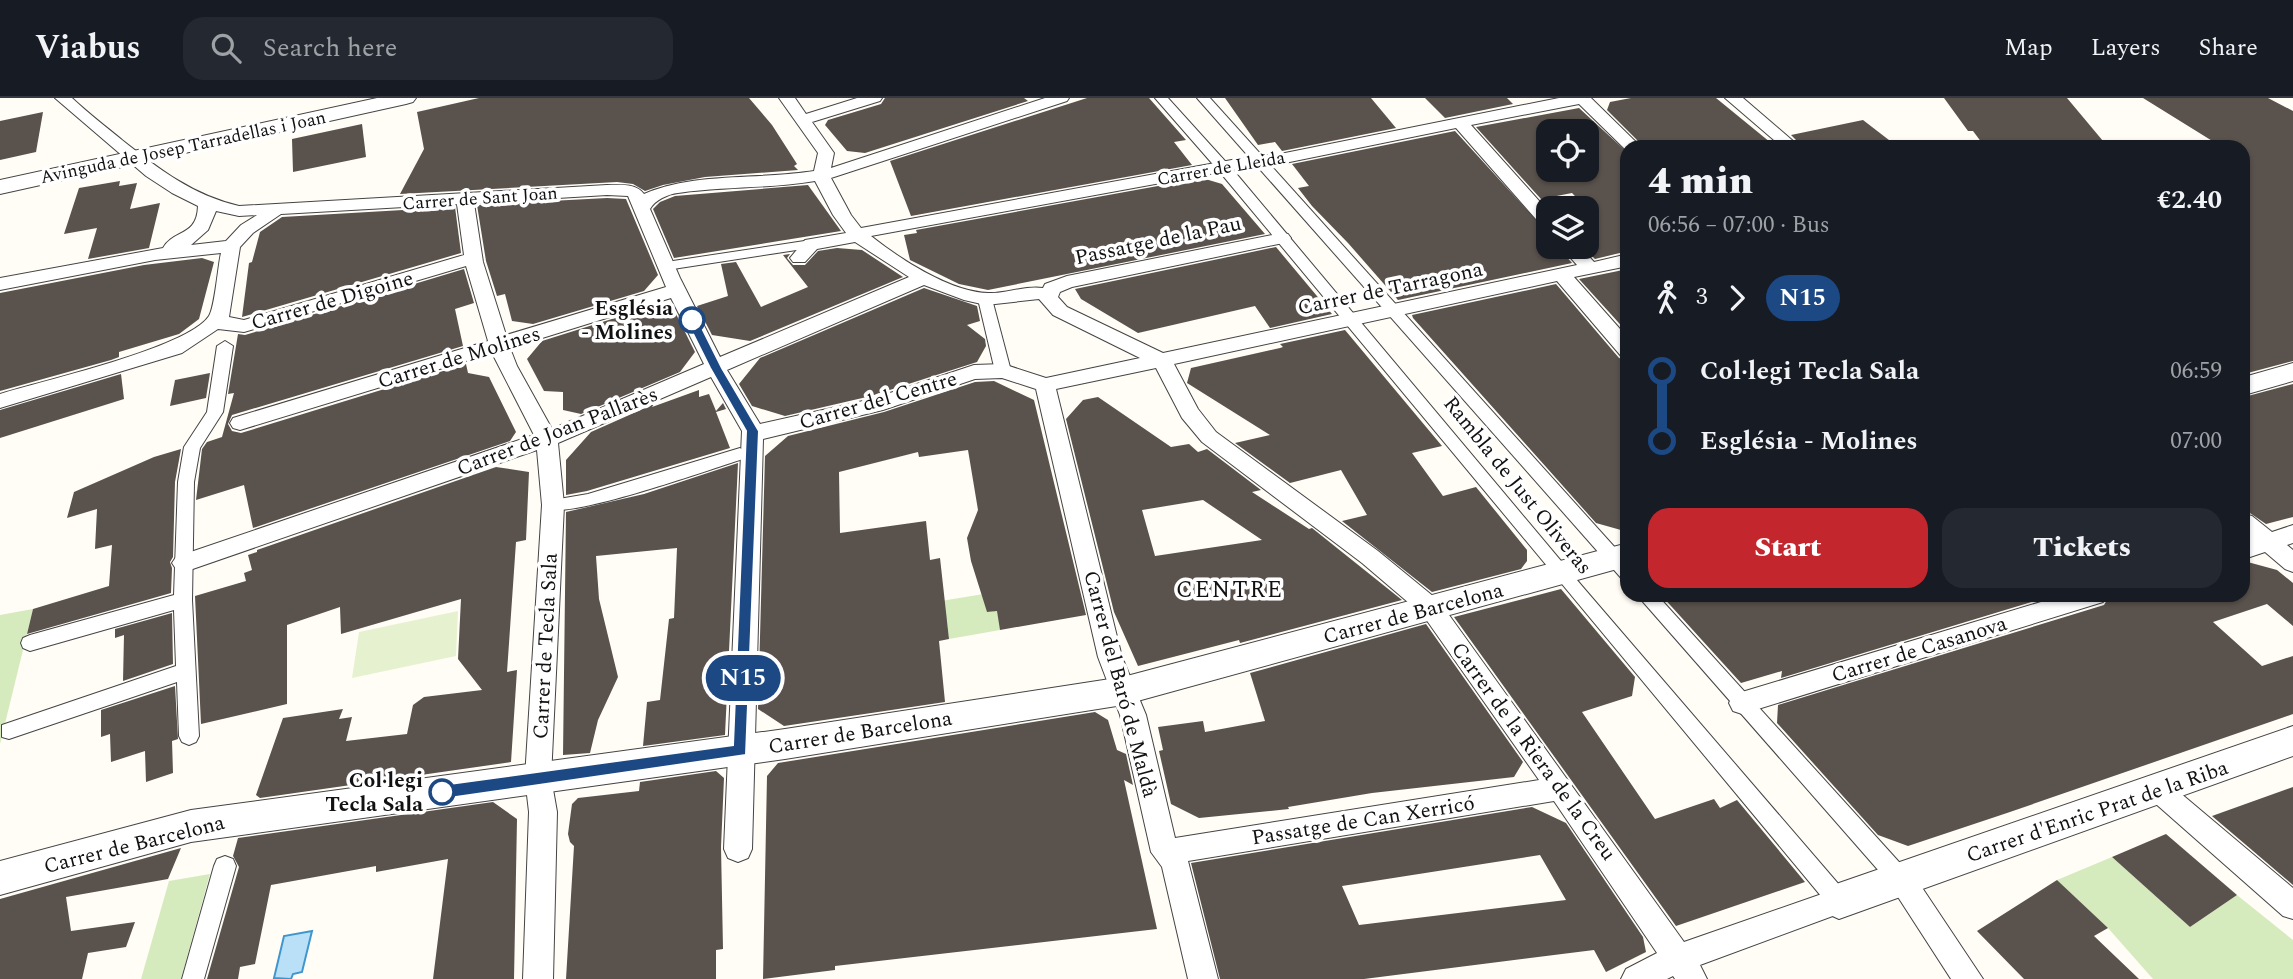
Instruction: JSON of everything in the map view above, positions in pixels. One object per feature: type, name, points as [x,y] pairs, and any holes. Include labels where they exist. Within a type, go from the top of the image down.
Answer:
[{"type":"street","name":"Carrer de Sant Joan","points":[[63,98],[96,129],[164,182],[207,205],[239,211],[276,211],[621,190],[635,193],[641,210]]},
{"type":"street","name":"Avinguda de Josep Tarradellas i Joan","points":[[0,187],[353,98]]},
{"type":"street","name":"Avinguda de Josep Tarradellas i Joan","points":[[0,176],[407,98]]},
{"type":"street","points":[[788,98],[826,153],[821,176],[849,226],[859,235],[923,278],[985,299],[1030,292],[1049,296],[1060,311],[1163,361]]},
{"type":"street","points":[[803,120],[874,98]]},
{"type":"street","points":[[738,849],[752,431],[716,368],[641,210],[648,199],[672,188],[780,182],[821,176],[1061,98]]},
{"type":"street","name":"Rambla de Just Oliveras","points":[[1161,98],[1220,167],[1230,174],[1560,572],[1839,901]]},
{"type":"street","name":"Rambla de Just Oliveras","points":[[1203,98],[1392,310],[1620,559]]},
{"type":"street","points":[[1582,98],[1626,140]]},
{"type":"street","name":"Carrer de Lleida","points":[[805,251],[859,235],[1220,167],[1275,160],[1582,98]]},
{"type":"street","points":[[1733,98],[1784,140]]},
{"type":"street","points":[[1459,122],[1536,208]]},
{"type":"street","points":[[465,199],[474,258],[499,345],[507,366],[547,439]]},
{"type":"street","points":[[155,254],[185,241],[199,230],[204,224],[207,205]]},
{"type":"street","points":[[219,317],[231,246],[247,229],[276,211]]},
{"type":"street","name":"Passatge de la Pau","points":[[1049,296],[1052,288],[1067,282],[1282,238]]},
{"type":"street","points":[[0,284],[155,254],[231,246]]},
{"type":"street","points":[[669,265],[805,251]]},
{"type":"street","name":"Carrer de Digoine","points":[[0,401],[175,348],[204,331],[219,317],[224,324],[244,326],[474,258]]},
{"type":"street","points":[[1581,259],[1590,268]]},
{"type":"street","name":"Carrer de Tarragona","points":[[1045,385],[1620,262]]},
{"type":"street","points":[[1561,274],[1620,342]]},
{"type":"street","name":"Carrer de Joan Pallarès","points":[[184,563],[547,439],[923,278]]},
{"type":"street","name":"Carrer de Molines","points":[[240,423],[677,290]]},
{"type":"street","points":[[985,299],[1003,372],[1045,385]]},
{"type":"street","points":[[189,736],[183,600],[186,482],[192,447],[215,412],[225,346]]},
{"type":"street","name":"Carrer de la Riera de la Creu","points":[[1163,361],[1189,413],[1209,437],[1370,557],[1431,608],[1686,969]]},
{"type":"street","name":"Carrer del Centre","points":[[752,431],[763,432],[876,405],[974,372],[1003,372]]},
{"type":"street","points":[[2250,384],[2293,372]]},
{"type":"street","name":"Carrer del Baró de Maldà","points":[[1045,385],[1110,657],[1133,715],[1165,852],[1174,860],[1203,979]]},
{"type":"street","name":"Carrer de Tecla Sala","points":[[538,979],[543,812],[538,778],[553,505],[547,439]]},
{"type":"street","points":[[553,505],[588,500],[740,454]]},
{"type":"street","points":[[2250,527],[2293,563]]},
{"type":"street","points":[[2250,548],[2293,534]]},
{"type":"street","name":"Carrer de Barcelona","points":[[0,878],[191,826],[740,750],[1124,691],[1560,572],[1620,562]]},
{"type":"street","points":[[30,643],[183,600]]},
{"type":"street","points":[[1652,602],[1901,880],[1968,979]]},
{"type":"street","name":"Carrer de Casanova","points":[[1742,703],[2072,602]]},
{"type":"street","points":[[9,730],[188,670]]},
{"type":"street","name":"Carrer d'Enric Prat de la Riba","points":[[1839,901],[2293,741]]},
{"type":"street","name":"Passatge de Can Xerricó","points":[[1165,852],[1560,788]]},
{"type":"street","points":[[2157,789],[2293,906]]},
{"type":"street","points":[[193,979],[225,866]]},
{"type":"street","points":[[1636,979],[1686,969],[1839,901]]},
{"type":"green space","points":[[1002,591],[986,609],[988,612],[1000,610],[1000,630],[949,639],[947,620],[935,602]]},
{"type":"green space","points":[[33,609],[0,744],[0,615]]},
{"type":"green space","points":[[458,611],[456,656],[352,678],[359,632]]},
{"type":"green space","points":[[2112,857],[2190,927],[2237,895],[2293,940],[2293,979],[2153,979],[2108,928],[2057,880]]},
{"type":"green space","points":[[210,874],[181,979],[141,979],[169,881]]},
{"type":"water","points":[[312,931],[302,972],[293,974],[291,979],[274,978],[284,936]]},
{"type":"building","points":[[479,98],[749,98],[772,125],[797,164],[794,166],[798,170],[705,177],[645,191],[633,184],[617,182],[400,194],[424,149],[417,112]]},
{"type":"building","points":[[885,98],[1024,98],[1028,101],[865,153],[847,151],[825,125],[828,120],[881,104]]},
{"type":"building","points":[[1087,98],[1149,98],[1186,140],[1174,142],[1192,165],[911,216],[890,161]]},
{"type":"building","points":[[1225,98],[1371,98],[1396,128],[1282,151],[1275,142],[1258,145]]},
{"type":"building","points":[[1425,98],[1507,98],[1513,104],[1445,118]]},
{"type":"building","points":[[1631,98],[1716,98],[1767,140],[1637,140],[1607,110],[1610,102]]},
{"type":"building","points":[[1944,98],[2067,98],[2102,140],[1980,140],[1973,131],[1968,131]]},
{"type":"building","points":[[2143,98],[2268,98],[2293,111],[2293,361],[2250,372],[2250,140],[2211,140]]},
{"type":"building","points":[[1579,108],[1591,119],[1536,119],[1536,182],[1599,182],[1599,126],[1620,146],[1620,253],[1599,258],[1599,196],[1575,196],[1572,193],[1538,196],[1476,127]]},
{"type":"building","points":[[43,112],[36,152],[0,160],[0,121]]},
{"type":"building","points":[[1863,120],[1889,140],[1796,140],[1791,135]]},
{"type":"building","points":[[362,124],[366,157],[293,172],[292,139]]},
{"type":"building","points":[[1455,131],[1536,220],[1536,259],[1568,259],[1572,263],[1398,300],[1312,206],[1298,188],[1309,186],[1292,164]]},
{"type":"building","points":[[1202,178],[1222,184],[1265,234],[988,290],[959,284],[910,260],[904,235],[917,233],[916,230]]},
{"type":"building","points":[[120,181],[119,186],[137,183],[130,209],[160,203],[149,248],[88,259],[97,228],[64,234],[79,188]]},
{"type":"building","points":[[808,185],[841,231],[674,258],[653,209],[660,202],[675,196]]},
{"type":"building","points":[[626,199],[658,275],[644,291],[533,324],[512,321],[505,294],[497,296],[486,261],[477,205]]},
{"type":"building","points":[[455,207],[461,253],[242,317],[249,263],[252,262],[260,232],[282,217]]},
{"type":"building","points":[[1276,247],[1332,314],[1270,328],[1255,306],[1138,333],[1081,299],[1075,289]]},
{"type":"building","points":[[837,248],[862,250],[903,277],[750,341],[712,335],[697,306],[728,296],[721,264],[736,262],[761,307],[808,287],[783,255],[790,254],[787,258],[793,265],[805,265],[818,251]]},
{"type":"building","points":[[202,258],[214,262],[199,319],[179,334],[119,352],[119,357],[111,360],[0,391],[0,293],[144,265]]},
{"type":"building","points":[[464,269],[474,303],[455,309],[463,346],[232,415],[228,424],[232,431],[241,433],[466,364],[468,373],[489,377],[516,432],[510,441],[253,528],[244,485],[196,500],[202,449],[207,442],[222,437],[234,393],[228,394],[238,334],[245,335]]},
{"type":"building","points":[[1620,271],[1620,324],[1579,279]]},
{"type":"building","points":[[1556,284],[1620,358],[1620,530],[1596,523],[1412,315]]},
{"type":"building","points":[[924,288],[977,306],[980,321],[967,325],[985,339],[986,346],[977,362],[871,396],[785,416],[752,406],[739,384],[760,358]]},
{"type":"building","points":[[653,306],[674,310],[695,352],[680,372],[581,414],[563,410],[563,392],[544,391],[527,359],[542,341]]},
{"type":"building","points":[[1345,330],[1442,446],[1412,453],[1443,496],[1476,487],[1527,550],[1527,561],[1521,569],[1432,592],[1342,521],[1367,515],[1341,470],[1290,483],[1235,443],[1270,435],[1187,383],[1191,368]]},
{"type":"building","points":[[210,373],[206,398],[170,406],[175,380]]},
{"type":"building","points":[[121,374],[124,399],[0,438],[0,410]]},
{"type":"building","points":[[994,381],[1034,400],[1086,615],[1000,630],[997,611],[987,612],[971,561],[967,538],[978,510],[968,450],[919,457],[918,452],[839,472],[840,533],[926,521],[930,560],[940,558],[949,639],[939,641],[945,702],[784,726],[758,709],[765,456],[788,436],[884,412],[975,382]]},
{"type":"building","points":[[2293,384],[2293,517],[2266,524],[2250,513],[2250,395]]},
{"type":"building","points":[[699,390],[699,397],[709,394],[716,411],[723,403],[726,409],[716,412],[730,448],[566,495],[566,460],[591,432],[654,404],[652,407]]},
{"type":"building","points":[[1098,397],[1171,447],[1189,444],[1198,452],[1207,449],[1261,490],[1252,492],[1309,529],[1312,528],[1402,600],[1240,643],[1239,640],[1138,666],[1114,612],[1066,419],[1083,400]],"holes":[[[1203,500],[1262,540],[1155,556],[1142,510]]]},
{"type":"building","points":[[181,449],[175,482],[173,557],[170,562],[171,593],[27,634],[33,609],[109,586],[112,545],[95,549],[97,509],[67,518],[74,492],[154,457]]},
{"type":"building","points":[[738,463],[725,735],[643,746],[647,702],[660,700],[669,619],[674,618],[677,548],[596,556],[599,599],[618,677],[598,720],[590,753],[563,755],[566,512],[644,494]]},
{"type":"building","points":[[496,467],[529,472],[526,540],[516,542],[507,672],[517,670],[511,762],[260,798],[256,795],[283,718],[343,709],[339,719],[352,717],[346,741],[407,734],[413,705],[424,697],[482,690],[458,659],[461,599],[341,634],[340,607],[287,625],[287,704],[201,724],[195,596],[246,581],[244,573],[252,570],[248,555],[257,550]]},
{"type":"building","points":[[2250,563],[2277,570],[2293,583],[2293,626],[2267,604],[2213,622],[2262,666],[2293,656],[2293,714],[1908,846],[1878,835],[1777,723],[1778,705],[2104,605],[2106,602],[2250,602]]},
{"type":"building","points":[[1561,589],[1635,677],[1632,696],[1582,712],[1655,819],[1714,799],[1720,808],[1737,800],[1805,882],[1676,926],[1454,617]]},
{"type":"building","points":[[1667,602],[2032,602],[1781,678],[1782,671],[1741,683]]},
{"type":"building","points":[[172,613],[173,664],[123,681],[124,635],[115,638],[115,629]]},
{"type":"building","points":[[1426,624],[1523,762],[1514,777],[1372,793],[1288,807],[1289,809],[1199,818],[1171,804],[1159,751],[1163,750],[1158,727],[1203,721],[1205,732],[1265,721],[1250,673]]},
{"type":"building","points":[[175,686],[178,739],[172,741],[173,773],[146,782],[145,751],[111,762],[110,734],[101,737],[101,710]]},
{"type":"building","points":[[1095,712],[1108,720],[1117,750],[1126,754],[1133,785],[1124,780],[1157,929],[835,966],[835,970],[763,979],[767,776],[778,763]]},
{"type":"building","points":[[716,771],[724,778],[721,847],[723,949],[716,950],[716,979],[566,979],[574,846],[568,834],[572,804],[578,798],[639,791],[640,782]]},
{"type":"building","points":[[2293,787],[2293,885],[2212,816]]},
{"type":"building","points":[[493,802],[517,819],[514,979],[433,979],[448,859],[376,872],[376,866],[271,885],[255,964],[240,967],[238,979],[207,979],[239,867],[233,856],[238,838]]},
{"type":"building","points":[[1532,807],[1566,823],[1643,937],[1646,952],[1606,972],[1594,950],[1364,979],[1220,979],[1191,863]],"holes":[[[1540,855],[1566,900],[1359,925],[1342,886]]]},
{"type":"building","points":[[2166,834],[2237,895],[2190,927],[2112,857]]},
{"type":"building","points":[[181,848],[168,879],[66,897],[71,931],[135,922],[126,947],[88,953],[82,979],[0,979],[0,899]]},
{"type":"building","points":[[2057,880],[2108,928],[2094,936],[2139,979],[2024,979],[1977,931]]},
{"type":"bus line","name":"N15","points":[[442,792],[740,750],[752,431],[692,320]]},
{"type":"place","name":"Església - Molines","points":[[692,320]]},
{"type":"place","name":"Col·legi Tecla Sala","points":[[442,792]]},
{"type":"district","name":"CENTRE","points":[[1230,589]]}]
